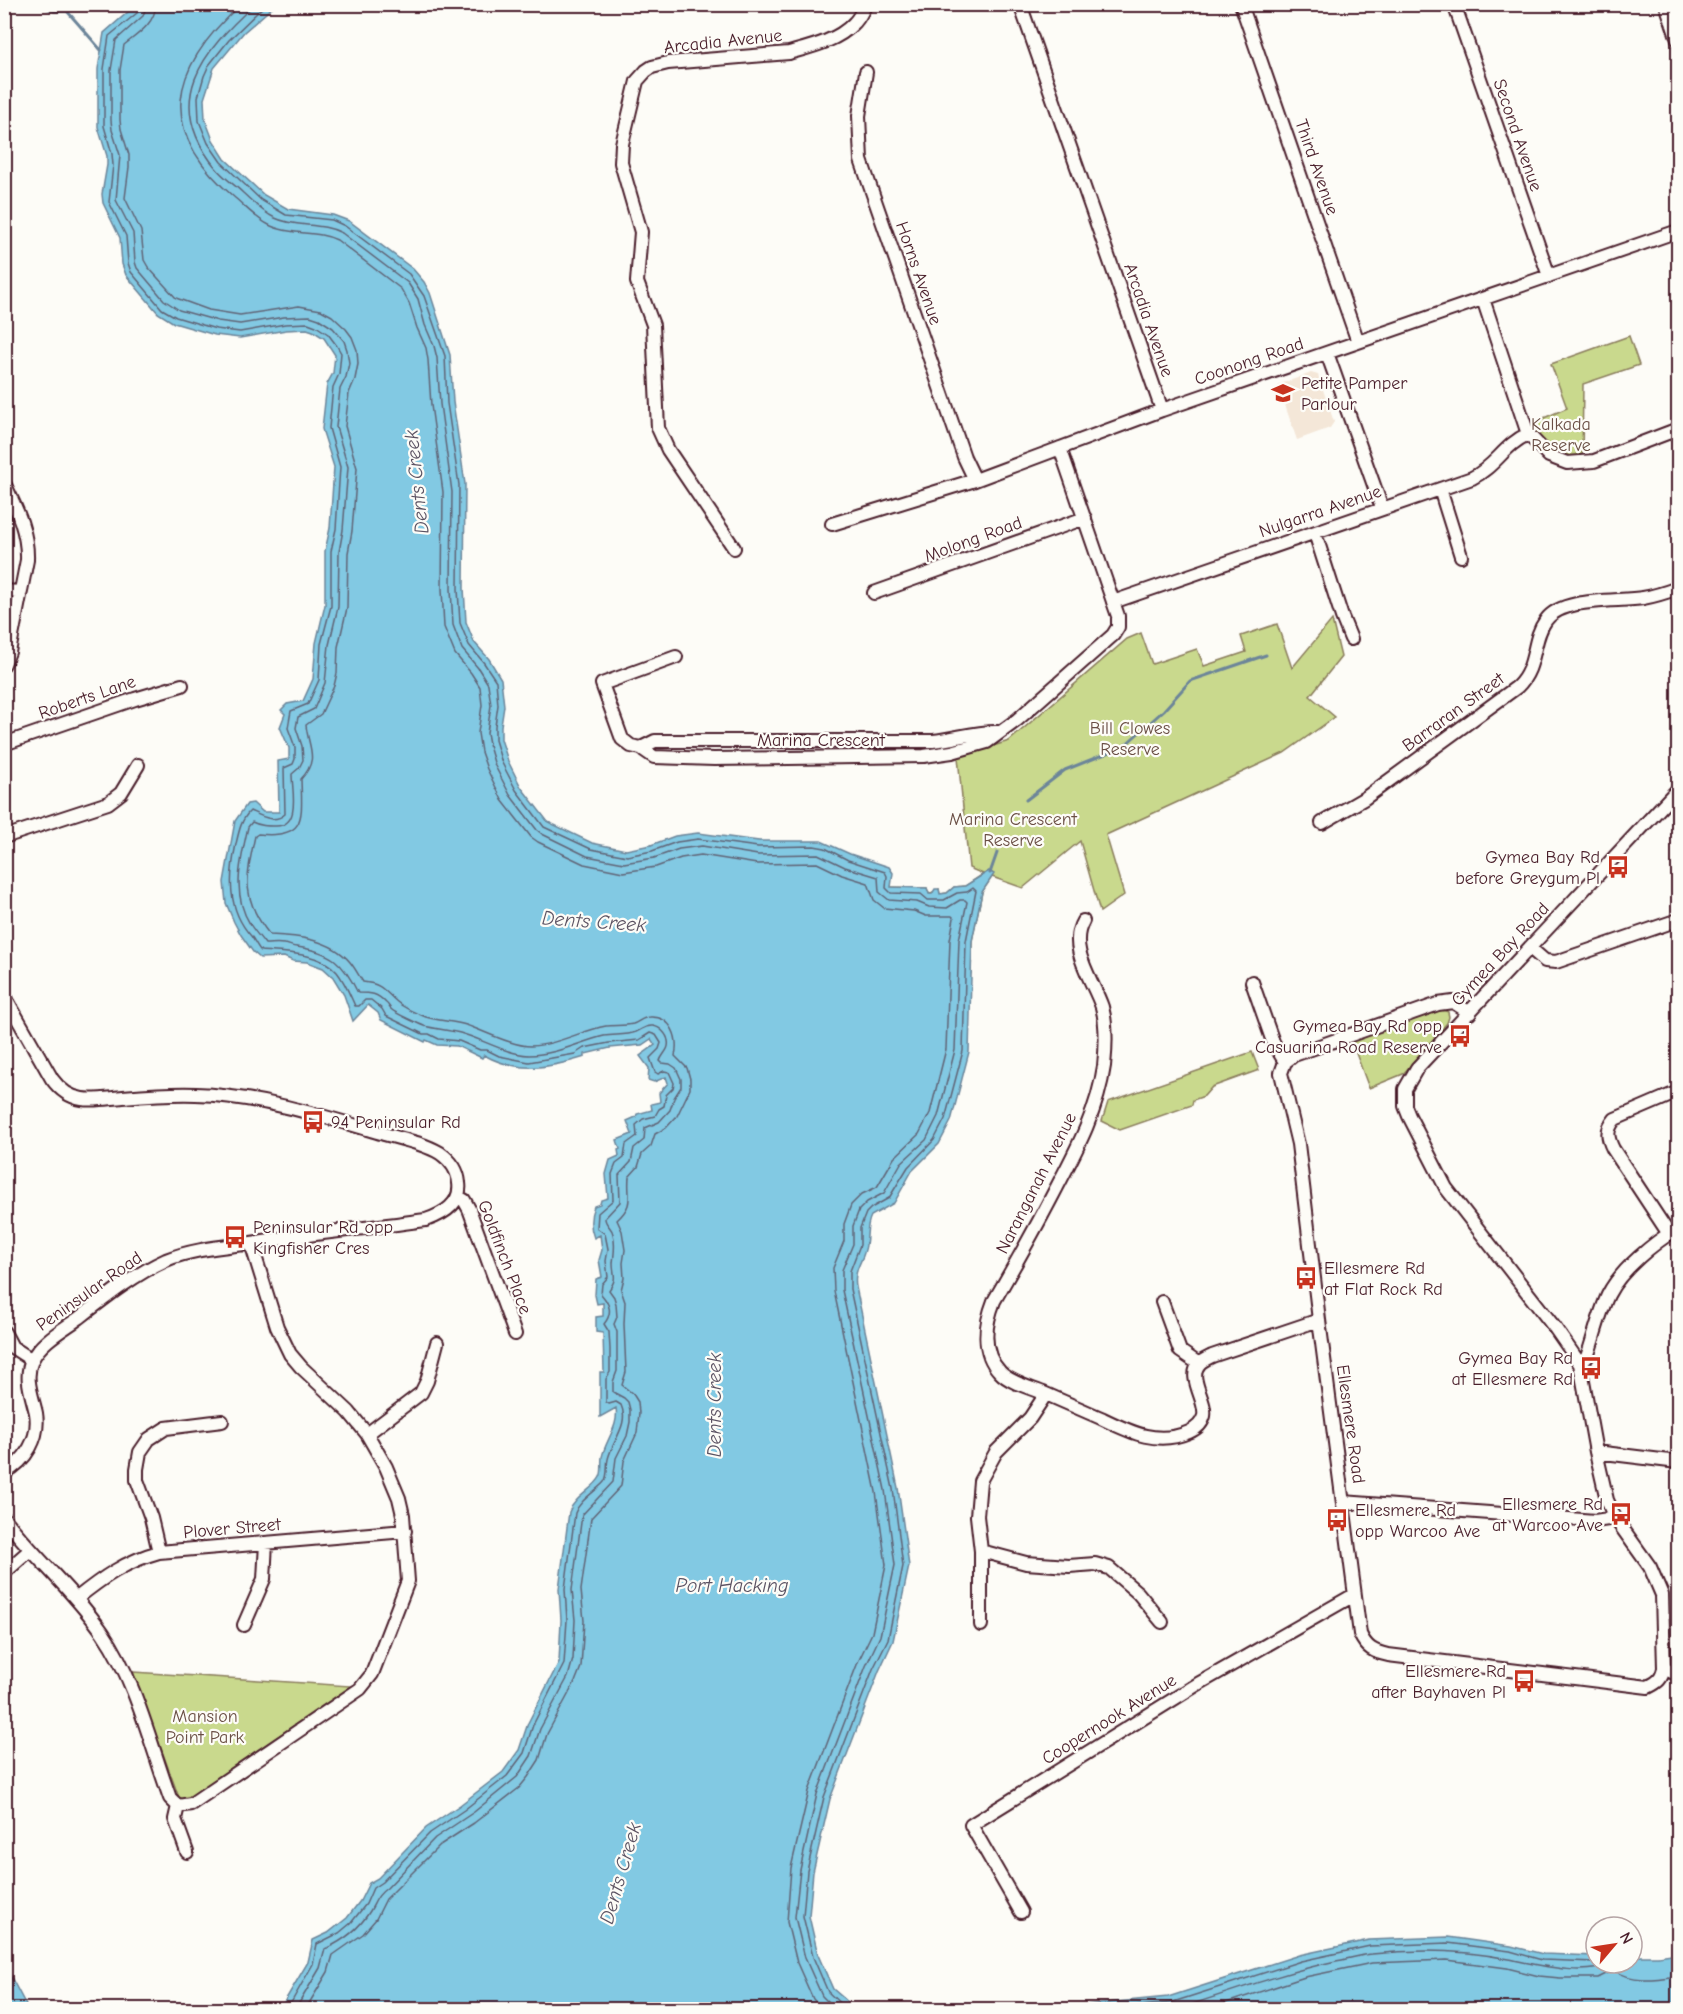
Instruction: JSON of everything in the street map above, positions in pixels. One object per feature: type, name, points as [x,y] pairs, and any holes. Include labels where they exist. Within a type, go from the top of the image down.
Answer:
[{"type":"street","name":"Arcadia Avenue","points":[[734,548],[668,450],[658,428],[652,325],[637,282],[641,232],[621,163],[622,144],[637,81],[652,67],[668,63],[789,53],[805,49],[838,36],[853,25],[866,4]]},
{"type":"street","name":"Arcadia Avenue","points":[[1020,4],[1162,410]]},
{"type":"street","name":"Third Avenue","points":[[1241,4],[1358,342]]},
{"type":"street","name":"Second Avenue","points":[[1454,4],[1549,276]]},
{"type":"street","points":[[1666,4],[1678,40]]},
{"type":"street","name":"Horns Avenue","points":[[866,72],[859,116],[861,160],[964,457],[975,480]]},
{"type":"street","name":"Coonong Road","points":[[832,524],[975,480],[1162,410],[1678,231]]},
{"type":"street","points":[[1483,299],[1528,434],[1549,456],[1567,464],[1594,461],[1678,429]]},
{"type":"street","points":[[1327,353],[1382,508]]},
{"type":"street","name":"Nulgarra Avenue","points":[[1113,602],[1476,476],[1515,440],[1528,434]]},
{"type":"street","name":"Marina Crescent","points":[[676,657],[602,684],[620,735],[631,746],[641,748],[654,757],[714,759],[924,756],[966,749],[987,742],[1017,720],[1116,632],[1119,622],[1060,448]]},
{"type":"street","points":[[4,483],[18,512],[27,546],[27,560],[21,592],[9,652],[4,664]]},
{"type":"street","points":[[1440,489],[1461,556]]},
{"type":"street","name":"Molong Road","points":[[874,593],[1085,518]]},
{"type":"street","points":[[1315,533],[1351,639]]},
{"type":"street","name":"Barraran Street","points":[[1322,823],[1365,798],[1517,687],[1529,672],[1545,621],[1557,610],[1573,604],[1644,598],[1678,588]]},
{"type":"street","points":[[4,591],[21,592]]},
{"type":"street","name":"Roberts Lane","points":[[4,744],[182,685]]},
{"type":"street","name":"Marina Crescent","points":[[641,748],[655,741],[933,741],[984,732],[998,732]]},
{"type":"street","points":[[4,837],[108,803],[121,793],[138,765]]},
{"type":"street","name":"Gymea Bay Road","points":[[1580,1364],[1555,1328],[1446,1188],[1405,1106],[1405,1089],[1418,1068],[1678,789]]},
{"type":"street","points":[[1530,948],[1545,961],[1556,963],[1678,920]]},
{"type":"street","name":"Naranganah Avenue","points":[[1083,921],[1078,930],[1078,947],[1102,1008],[1106,1039],[1101,1082],[1087,1128],[1043,1214],[994,1301],[988,1316],[987,1346],[1000,1372],[1012,1380],[1130,1432],[1149,1438],[1165,1439],[1197,1428],[1204,1415],[1195,1371],[1199,1364]]},
{"type":"street","name":"Ellesmere Road","points":[[1252,982],[1273,1042],[1285,1062],[1281,1078],[1298,1144],[1354,1595],[1360,1634],[1367,1647],[1377,1653],[1640,1687],[1658,1683],[1664,1668]]},
{"type":"street","points":[[4,995],[52,1079],[58,1087],[71,1095],[92,1099],[198,1094],[278,1106],[359,1126],[441,1154],[454,1167],[458,1176],[460,1184],[458,1197]]},
{"type":"street","points":[[1285,1062],[1294,1055],[1438,1004],[1452,1002],[1470,1013]]},
{"type":"street","points":[[1678,1092],[1615,1119],[1609,1126],[1608,1137],[1613,1149],[1674,1231],[1653,1246],[1622,1276],[1608,1294],[1587,1357],[1580,1364],[1607,1500],[1615,1518],[1650,1567],[1662,1595],[1664,1668],[1678,1675]]},
{"type":"street","name":"Peninsular Road","points":[[32,1360],[39,1350],[53,1338],[101,1301],[154,1266],[187,1253],[314,1233],[426,1220],[443,1213],[458,1197]]},
{"type":"street","name":"Goldfinch Place","points":[[458,1197],[464,1200],[469,1209],[515,1334]]},
{"type":"street","points":[[178,1806],[191,1804],[364,1685],[372,1674],[408,1581],[405,1531],[399,1498],[386,1467],[367,1434],[349,1412],[301,1367],[291,1354],[277,1327],[251,1243]]},
{"type":"street","points":[[1162,1302],[1180,1351],[1199,1364],[1212,1356],[1319,1320]]},
{"type":"street","points":[[4,1473],[23,1460],[32,1444],[35,1436],[36,1414],[28,1378],[32,1360],[6,1340]]},
{"type":"street","points":[[367,1434],[420,1393],[427,1381],[437,1343]]},
{"type":"street","points":[[981,1625],[981,1551],[977,1516],[980,1481],[996,1452],[1030,1418],[1046,1394]]},
{"type":"street","points":[[159,1552],[151,1518],[137,1480],[138,1460],[141,1452],[149,1439],[166,1428],[222,1421]]},
{"type":"street","points":[[1596,1452],[1678,1462]]},
{"type":"street","points":[[1344,1502],[1595,1521],[1615,1518]]},
{"type":"street","points":[[4,1518],[30,1550],[76,1599],[101,1631],[119,1661],[132,1690],[170,1798],[178,1806]]},
{"type":"street","name":"Plover Street","points":[[76,1599],[117,1568],[143,1556],[159,1552],[405,1531]]},
{"type":"street","points":[[244,1625],[265,1575],[266,1544]]},
{"type":"street","points":[[4,1573],[30,1550]]},
{"type":"street","points":[[981,1551],[1026,1563],[1069,1566],[1095,1564],[1109,1568],[1137,1593],[1162,1622]]},
{"type":"street","name":"Coopernook Avenue","points":[[1021,1912],[971,1825],[1198,1684],[1354,1595]]},
{"type":"street","points":[[178,1806],[175,1819],[187,1852]]},
{"type":"shaded area","points":[[1311,373],[1318,375],[1334,422],[1330,428],[1297,440],[1278,385]]},
{"type":"green space","name":"Kalkada Reserve","points":[[1629,336],[1639,365],[1583,384],[1582,462],[1549,456],[1525,426],[1567,408],[1551,364]]},
{"type":"green space","name":"Bill Clowes Reserve","points":[[1332,620],[1341,657],[1310,696],[1335,717],[1284,753],[1106,835],[1124,895],[1100,912],[1080,841],[1023,888],[992,877],[982,892],[972,941],[971,973],[891,887],[927,888],[929,894],[939,889],[940,894],[947,893],[954,887],[965,886],[983,874],[969,868],[958,757],[1009,741],[1127,639],[1141,633],[1152,664],[1197,649],[1204,666],[1246,652],[1241,636],[1277,624],[1292,668]]},
{"type":"green space","points":[[1441,1009],[1448,1012],[1447,1023],[1403,1074],[1369,1088],[1351,1040]]},
{"type":"green space","points":[[1252,1052],[1259,1070],[1212,1087],[1204,1096],[1193,1100],[1192,1105],[1120,1130],[1102,1121],[1108,1102]]},
{"type":"green space","name":"Mansion Point Park","points":[[133,1672],[351,1686],[181,1803]]},
{"type":"water","name":"Port Hacking","points":[[136,5],[275,5],[244,32],[214,68],[204,99],[205,119],[213,140],[225,159],[264,195],[288,209],[333,215],[349,221],[413,269],[430,293],[450,355],[453,402],[465,484],[466,622],[474,642],[489,659],[501,679],[504,706],[501,739],[508,761],[521,787],[548,822],[592,843],[626,850],[651,845],[675,836],[698,833],[759,841],[821,841],[889,867],[893,873],[891,887],[927,888],[929,894],[932,894],[935,889],[939,889],[940,894],[947,893],[954,887],[965,886],[989,871],[994,874],[982,892],[972,941],[969,1052],[951,1121],[939,1144],[912,1171],[894,1203],[871,1216],[865,1251],[855,1280],[898,1488],[909,1566],[893,1641],[879,1671],[830,1799],[813,1872],[809,1916],[818,1955],[833,1989],[855,2008],[860,2009],[280,2009],[308,1962],[313,1940],[328,1933],[347,1918],[360,1901],[369,1883],[378,1878],[426,1828],[503,1772],[519,1750],[528,1723],[559,1662],[561,1620],[559,1589],[569,1512],[575,1502],[600,1477],[602,1457],[616,1421],[616,1408],[600,1417],[600,1372],[604,1372],[603,1333],[596,1332],[596,1317],[603,1316],[603,1303],[597,1304],[595,1295],[596,1279],[602,1277],[599,1260],[602,1250],[600,1235],[594,1238],[591,1226],[592,1214],[594,1206],[608,1198],[606,1174],[610,1160],[619,1156],[618,1150],[620,1149],[617,1140],[632,1134],[627,1121],[636,1117],[637,1114],[652,1110],[651,1104],[660,1102],[659,1093],[668,1083],[666,1077],[654,1082],[648,1080],[649,1068],[640,1056],[655,1045],[651,1039],[642,1045],[610,1048],[559,1064],[521,1067],[484,1055],[482,1058],[457,1046],[437,1045],[426,1040],[425,1042],[381,1020],[378,1013],[368,1005],[353,1021],[344,995],[333,977],[323,968],[284,957],[260,958],[253,952],[234,922],[226,903],[224,882],[235,821],[247,804],[253,803],[263,812],[279,812],[278,761],[289,759],[289,748],[280,727],[285,714],[281,710],[287,704],[303,701],[313,679],[316,643],[325,605],[325,551],[330,528],[334,467],[322,429],[327,384],[333,373],[335,355],[324,338],[307,329],[286,330],[240,338],[215,335],[174,323],[158,313],[126,275],[122,264],[120,238],[103,203],[107,156],[98,127],[98,69],[104,33]]},
{"type":"water","points":[[1448,1937],[1511,1946],[1543,1954],[1584,1956],[1584,1975],[1644,1975],[1644,1956],[1678,1953],[1678,2009],[1043,2009],[1168,1997],[1299,1955],[1369,1940]]},
{"type":"water","points":[[4,1964],[28,2009],[5,2009]]},
{"type":"waterway","points":[[38,4],[54,11],[67,11],[101,50]]},
{"type":"waterway","points":[[1026,800],[1065,770],[1123,747],[1164,710],[1190,681],[1266,655]]},
{"type":"waterway","points":[[990,873],[997,853]]},
{"type":"place","name":"Petite Pamper Parlour","points":[[1283,393]]},
{"type":"place","name":"Gymea Bay Rd before Greygum Pl","points":[[1618,867]]},
{"type":"place","name":"Gymea Bay Rd opp Casuarina Road Reserve","points":[[1460,1036]]},
{"type":"place","name":"94 Peninsular Rd","points":[[313,1122]]},
{"type":"place","name":"Peninsular Rd opp Kingfisher Cres","points":[[235,1237]]},
{"type":"place","name":"Ellesmere Rd at Flat Rock Rd","points":[[1306,1278]]},
{"type":"place","name":"Gymea Bay Rd at Ellesmere Rd","points":[[1591,1368]]},
{"type":"place","name":"Ellesmere Rd at Warcoo Ave","points":[[1621,1514]]},
{"type":"place","name":"Ellesmere Rd opp Warcoo Ave","points":[[1337,1520]]},
{"type":"place","name":"Ellesmere Rd after Bayhaven Pl","points":[[1524,1681]]},
{"type":"water label","name":"Dents Creek","points":[[416,482]]},
{"type":"water label","name":"Dents Creek","points":[[594,921]]},
{"type":"water label","name":"Dents Creek","points":[[714,1405]]},
{"type":"water label","name":"Dents Creek","points":[[620,1873]]},
{"type":"park label","name":"Marina Crescent Reserve","points":[[1013,829]]}]
